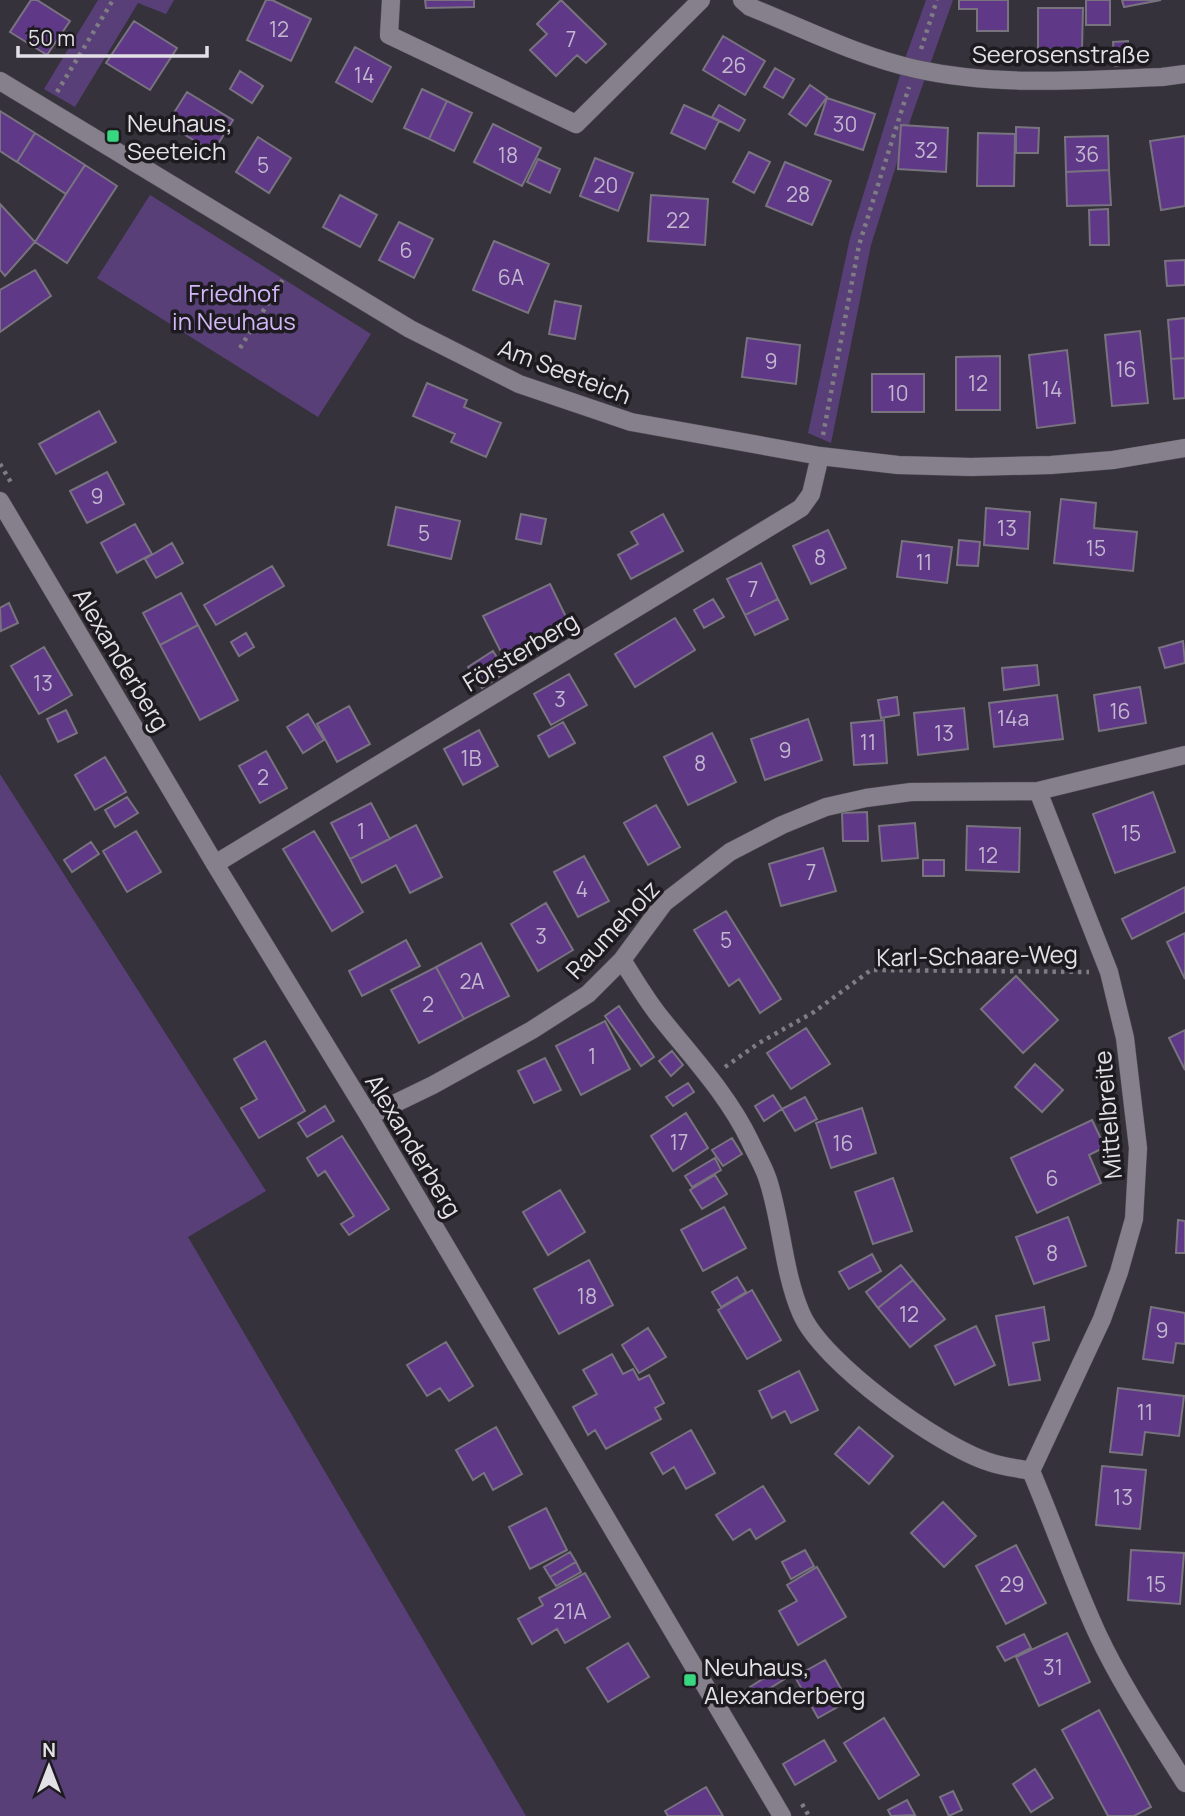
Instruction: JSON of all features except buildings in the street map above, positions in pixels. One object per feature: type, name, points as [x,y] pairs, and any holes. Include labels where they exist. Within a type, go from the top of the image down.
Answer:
[{"type":"street","points":[[391,0],[389,35],[576,124],[701,0]]},
{"type":"street","name":"Seerosenstraße","points":[[742,0],[750,7],[867,55],[914,69],[961,77],[1021,82],[1185,74]]},
{"type":"street","name":"Am Seeteich","points":[[0,81],[410,329],[519,384],[631,422],[820,456],[898,465],[1051,465],[1113,460],[1185,448]]},
{"type":"street","name":"Försterberg","points":[[215,864],[801,508],[811,494],[820,456]]},
{"type":"street","name":"Alexanderberg","points":[[0,501],[215,864],[369,1115],[782,1816]]},
{"type":"street","name":"Raumeholz","points":[[369,1115],[433,1084],[532,1030],[588,994],[622,960],[664,903],[730,852],[782,825],[826,807],[911,792],[1038,791],[1185,755]]},
{"type":"street","name":"Mittelbreite","points":[[1031,1471],[1102,1319],[1119,1272],[1133,1219],[1138,1148],[1125,1038],[1109,972],[1038,791]]},
{"type":"street","points":[[622,960],[654,1010],[731,1105],[768,1179],[793,1293],[802,1317],[837,1361],[886,1402],[936,1435],[988,1462],[1031,1471],[1099,1637],[1142,1715],[1185,1783]]},
{"type":"path","points":[[46,110],[113,0]]},
{"type":"path","points":[[820,456],[859,245],[937,0]]},
{"type":"path","points":[[240,348],[295,260]]},
{"type":"path","name":"Karl-Schaare-Weg","points":[[710,1078],[759,1043],[814,1012],[871,970],[1109,972]]},
{"type":"green space","points":[[98,0],[174,0],[166,14],[138,3],[75,107],[44,89]]},
{"type":"green space","points":[[926,0],[953,0],[912,115],[871,245],[831,443],[808,433],[850,238]]},
{"type":"green space","name":"Friedhof in Neuhaus","points":[[150,195],[371,334],[318,417],[97,278]]},
{"type":"green space","points":[[0,774],[266,1191],[188,1237],[526,1816],[0,1816]]},
{"type":"place","name":"Neuhaus, Seeteich","points":[[113,136]]},
{"type":"place","name":"Neuhaus, Alexanderberg","points":[[690,1680]]}]
